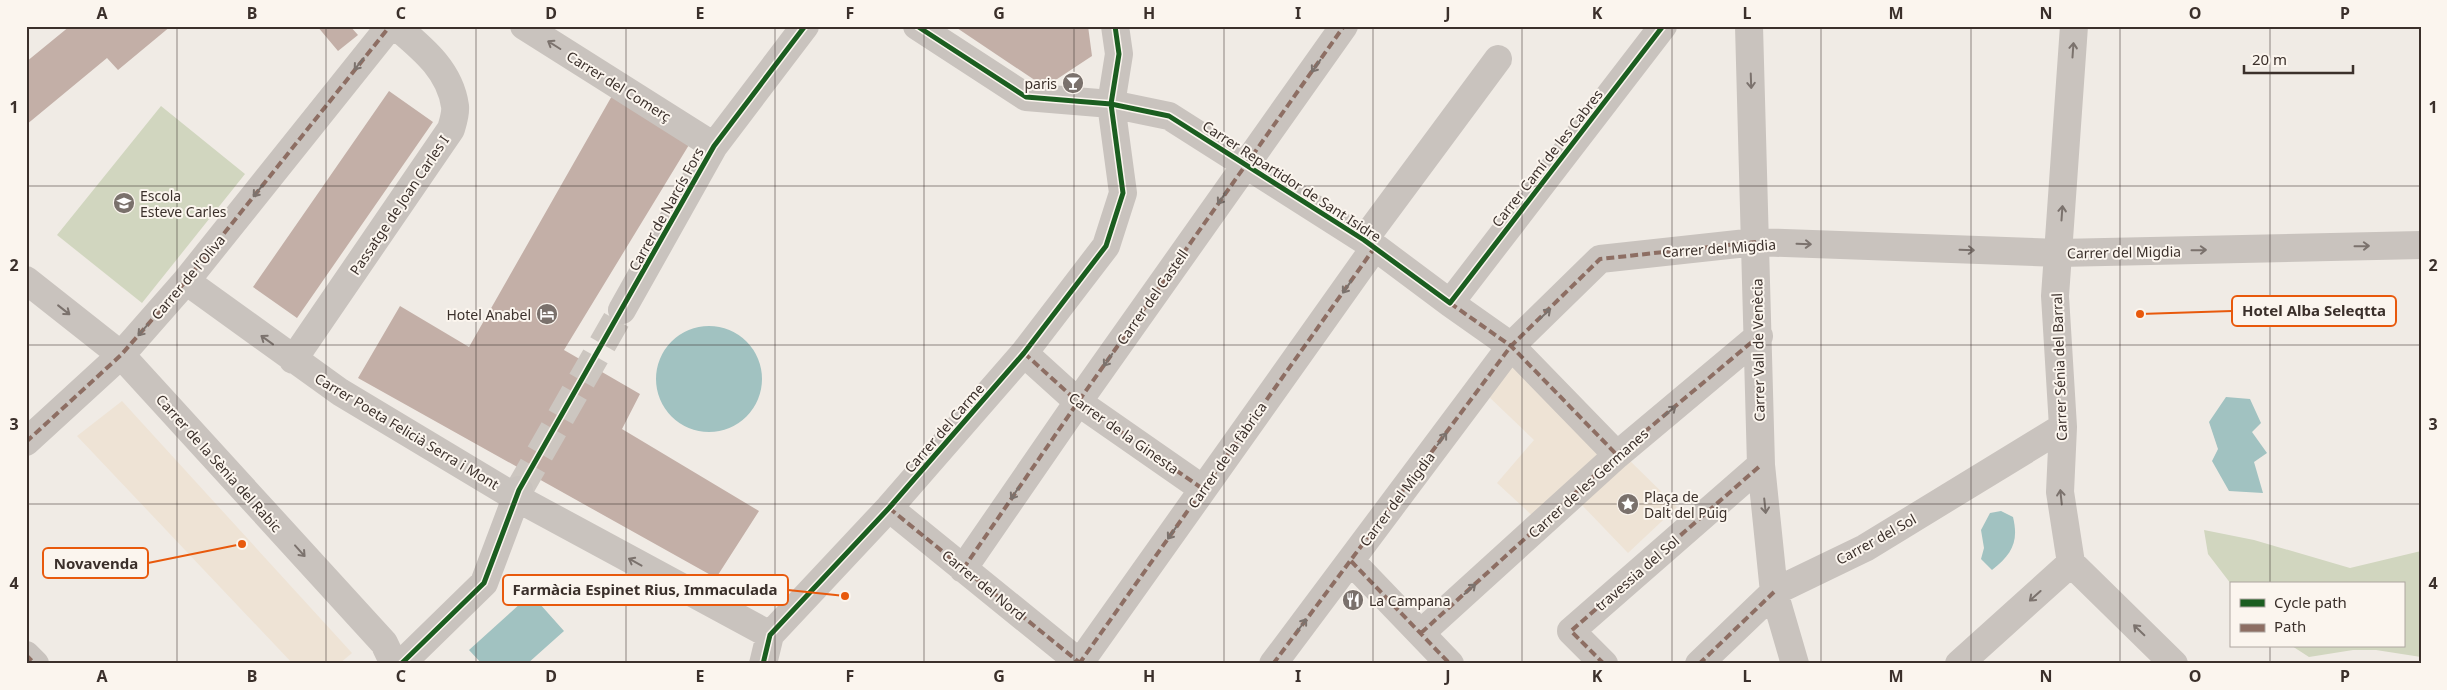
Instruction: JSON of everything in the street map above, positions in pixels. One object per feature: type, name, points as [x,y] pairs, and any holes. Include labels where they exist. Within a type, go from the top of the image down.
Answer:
[{"type":"street","name":"Carrer de l'Oliva","points":[[26,442],[121,355],[186,281],[390,26]]},
{"type":"street","name":"Passatge de Joan Carles I","points":[[293,360],[451,129],[456,107],[450,88],[433,57],[396,26]]},
{"type":"street","name":"Carrer del Comerç","points":[[524,26],[714,146]]},
{"type":"street","name":"Carrer de Narcís Fors","points":[[622,310],[714,146],[805,26]]},
{"type":"street","points":[[918,26],[1026,97],[1111,104],[1119,54],[1115,26]]},
{"type":"street","points":[[1119,54],[1134,26]]},
{"type":"street","name":"Carrer del Castell","points":[[963,569],[1078,402],[1344,26]]},
{"type":"street","name":"Carrer Camí de les Cabres","points":[[1450,304],[1663,26]]},
{"type":"street","name":"Carrer Sénia del Barral","points":[[2071,563],[2060,492],[2063,428],[2055,296],[2074,26]]},
{"type":"street","name":"Carrer Vall de Venècia","points":[[1749,29],[1759,336],[1761,465],[1774,592],[1795,664]]},
{"type":"street","name":"Carrer de la fàbrica","points":[[1079,663],[1203,489],[1498,59]]},
{"type":"street","name":"Carrer Repartidor de Sant Isidre","points":[[1111,104],[1169,116],[1370,244],[1450,304],[1511,346],[1616,456]]},
{"type":"street","name":"Carrer del Carme","points":[[763,664],[770,635],[888,508],[1024,353],[1106,246],[1123,193],[1111,104]]},
{"type":"street","name":"Carrer del Migdia","points":[[1273,664],[1511,346],[1600,259],[1756,242],[2059,254],[2421,245]]},
{"type":"street","name":"Carrer de la Sènia del Rabic","points":[[26,280],[121,355],[384,643],[394,664]]},
{"type":"street","name":"Carrer Poeta Felicià Serra i Mont","points":[[186,281],[293,360],[340,392],[770,635]]},
{"type":"street","name":"Carrer de les Germanes","points":[[1421,634],[1616,456],[1759,336]]},
{"type":"street","name":"Carrer de la Ginesta","points":[[1024,353],[1078,402],[1203,489]]},
{"type":"street","name":"Carrer del Sol","points":[[1699,664],[1774,592],[1864,548],[2063,428]]},
{"type":"street","name":"travessia del Sol","points":[[1604,664],[1571,631],[1761,465]]},
{"type":"street","points":[[401,664],[484,583],[517,493]]},
{"type":"street","name":"Carrer del Nord","points":[[888,508],[1079,663]]},
{"type":"street","points":[[1351,561],[1450,664]]},
{"type":"street","points":[[1959,664],[2071,563],[2174,664]]},
{"type":"street","points":[[26,655],[35,664]]},
{"type":"green space","points":[[161,106],[245,174],[142,303],[57,235]]},
{"type":"green space","points":[[2204,530],[2254,540],[2350,568],[2421,551],[2421,657],[2376,650],[2353,650],[2309,657],[2295,648],[2404,648],[2404,582],[2230,583],[2208,554]]},
{"type":"shaded area","points":[[1517,358],[1608,452],[1537,520],[1497,483],[1534,440],[1487,395]]},
{"type":"shaded area","points":[[122,401],[352,653],[339,664],[293,664],[77,436]]},
{"type":"shaded area","name":"Plaça de Dalt del Puig","points":[[1626,457],[1677,507],[1628,553],[1579,502]]},
{"type":"water","points":[[709,326],[729,330],[747,341],[758,359],[762,379],[758,399],[747,417],[729,428],[709,432],[689,428],[671,417],[660,399],[656,379],[660,359],[671,341],[689,330]]},
{"type":"water","points":[[2226,397],[2250,399],[2261,423],[2252,432],[2267,453],[2254,462],[2263,493],[2229,491],[2212,461],[2218,449],[2209,422]]},
{"type":"water","points":[[2001,511],[2013,517],[2015,526],[2014,541],[2009,553],[1992,570],[1981,559],[1984,548],[1981,530],[1990,513]]},
{"type":"water","points":[[531,594],[564,631],[527,664],[482,664],[469,650]]},
{"type":"building","points":[[70,26],[171,26],[118,70],[107,58],[26,125],[26,62]]},
{"type":"building","points":[[317,26],[350,26],[358,35],[338,51]]},
{"type":"building","points":[[954,26],[1088,26],[1092,56],[1045,87]]},
{"type":"building","points":[[617,87],[695,135],[564,350],[640,394],[622,429],[759,511],[716,578],[358,378],[400,306],[469,347]]},
{"type":"building","points":[[389,91],[433,122],[297,318],[253,287]]},
{"type":"tunnel","points":[[519,490],[622,310]]},
{"type":"marked path","points":[[26,442],[121,355],[186,281],[390,26]]},
{"type":"marked path","points":[[963,569],[1078,402],[1344,26]]},
{"type":"marked path","points":[[1273,664],[1511,346],[1600,259],[1756,242]]},
{"type":"marked path","points":[[1079,664],[1375,247]]},
{"type":"marked path","points":[[1450,303],[1511,346],[1617,455]]},
{"type":"marked path","points":[[1421,633],[1617,455],[1759,336]]},
{"type":"marked path","points":[[1024,353],[1078,402],[1203,489]]},
{"type":"marked path","points":[[1604,664],[1571,631],[1761,465]]},
{"type":"marked path","points":[[889,508],[1080,663]]},
{"type":"marked path","points":[[1351,561],[1450,664]]},
{"type":"marked path","points":[[1699,664],[1774,592]]},
{"type":"marked path","points":[[26,655],[35,664]]},
{"type":"cycle path","points":[[401,664],[484,583],[519,490],[714,146],[805,26]]},
{"type":"cycle path","points":[[917,26],[1026,97],[1111,104],[1169,116],[1364,240],[1450,303],[1663,26]]},
{"type":"cycle path","points":[[763,664],[770,635],[889,508],[1024,353],[1106,246],[1123,193],[1111,104],[1119,54],[1115,26]]},
{"type":"place","name":"paris","points":[[1073,83]]},
{"type":"place","name":"Escola Esteve Carles","points":[[124,203]]},
{"type":"place","name":"Hotel Anabel","points":[[547,314]]},
{"type":"place","name":"Hotel Alba Seleqtta","points":[[2140,314]]},
{"type":"place","name":"Plaça de Dalt del Puig","points":[[1628,504]]},
{"type":"place","name":"Novavenda","points":[[242,544]]},
{"type":"place","name":"Farmàcia Espinet Rius, Immaculada","points":[[845,596]]},
{"type":"place","name":"La Campana","points":[[1353,600]]}]
